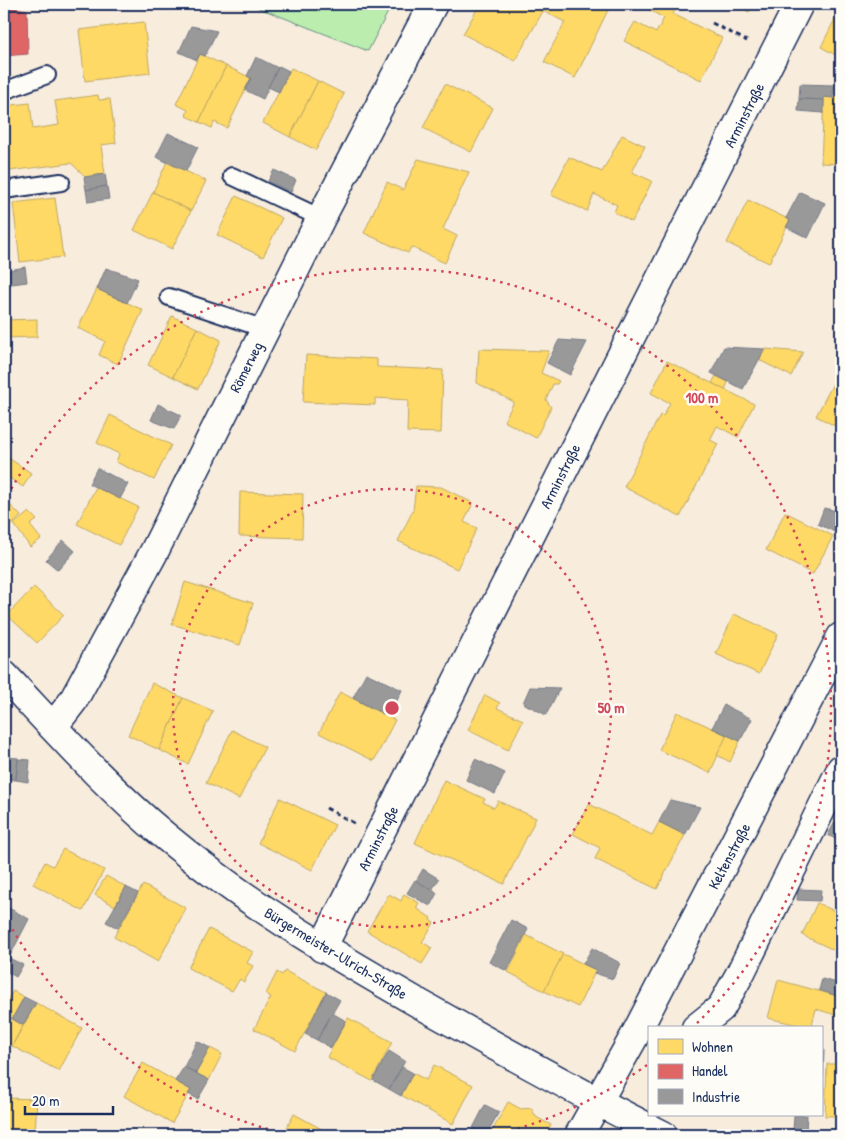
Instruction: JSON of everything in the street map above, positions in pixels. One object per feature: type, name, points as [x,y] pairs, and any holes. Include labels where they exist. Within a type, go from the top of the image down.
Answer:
[{"type":"street","name":"Römerweg","points":[[53,728],[73,701],[154,552],[321,218],[433,4]]},
{"type":"street","name":"Arminstraße","points":[[322,948],[799,4]]},
{"type":"street","name":"Keltenstraße","points":[[579,1135],[641,1038],[832,681],[841,636]]},
{"type":"street","name":"Bürgermeister-Ulrich-Straße","points":[[4,675],[53,728],[166,837],[284,924],[322,948],[599,1103],[663,1135]]},
{"type":"street","points":[[698,1026],[721,1008],[741,972],[841,769]]},
{"type":"lane","points":[[4,91],[47,75]]},
{"type":"lane","points":[[232,176],[321,218]]},
{"type":"lane","points":[[4,190],[61,182]]},
{"type":"lane","points":[[169,297],[265,329]]},
{"type":"path","points":[[712,23],[774,54]]},
{"type":"green space","points":[[249,4],[392,4],[368,51]]},
{"type":"building: Wohnen","points":[[480,4],[547,4],[515,61],[463,34]]},
{"type":"building: Wohnen","points":[[547,4],[597,4],[608,10],[575,78],[544,62],[565,22],[543,11]]},
{"type":"building: Wohnen","points":[[643,4],[678,4],[673,14],[722,38],[701,80],[624,41],[635,22],[656,33],[664,18],[642,6]]},
{"type":"building: Wohnen","points":[[734,4],[754,4],[749,12]]},
{"type":"building: Wohnen","points":[[841,7],[841,58],[821,47]]},
{"type":"building: Wohnen","points":[[144,22],[150,73],[85,81],[79,30]]},
{"type":"building: Wohnen","points":[[200,54],[226,66],[199,122],[186,116],[188,110],[176,104]]},
{"type":"building: Wohnen","points":[[226,66],[251,78],[227,128],[214,122],[212,128],[199,122]]},
{"type":"building: Wohnen","points":[[291,68],[318,81],[290,137],[263,123]]},
{"type":"building: Wohnen","points":[[318,81],[344,94],[316,150],[290,137]]},
{"type":"building: Wohnen","points":[[445,84],[493,108],[471,152],[423,128]]},
{"type":"building: Wohnen","points":[[98,95],[99,100],[110,99],[116,143],[101,145],[105,174],[86,177],[71,163],[9,171],[4,132],[4,106],[30,103],[33,129],[59,125],[55,101]]},
{"type":"building: Wohnen","points":[[824,97],[841,98],[841,164],[821,163]]},
{"type":"building: Wohnen","points":[[622,135],[645,146],[632,172],[652,181],[632,222],[614,212],[617,205],[594,194],[587,211],[551,195],[569,157],[602,172]]},
{"type":"building: Wohnen","points":[[418,159],[469,172],[443,229],[457,236],[445,263],[411,247],[408,253],[364,233],[387,182],[403,190]]},
{"type":"building: Wohnen","points":[[167,162],[206,181],[191,211],[153,192]]},
{"type":"building: Wohnen","points":[[153,192],[191,211],[172,249],[134,230]]},
{"type":"building: Wohnen","points":[[236,196],[282,218],[263,257],[217,235]]},
{"type":"building: Wohnen","points":[[55,198],[63,257],[20,262],[13,203]]},
{"type":"building: Wohnen","points":[[748,200],[790,220],[769,263],[727,243]]},
{"type":"building: Wohnen","points":[[97,289],[143,310],[118,364],[99,355],[105,341],[78,328]]},
{"type":"building: Wohnen","points":[[172,316],[197,328],[173,377],[148,365]]},
{"type":"building: Wohnen","points":[[37,319],[37,337],[4,338],[4,320]]},
{"type":"building: Wohnen","points":[[197,328],[221,340],[198,389],[173,377]]},
{"type":"building: Wohnen","points":[[479,349],[549,351],[541,373],[559,381],[557,384],[553,384],[546,400],[551,407],[536,438],[504,421],[514,402],[477,383]]},
{"type":"building: Wohnen","points":[[765,349],[803,352],[791,376],[759,360]]},
{"type":"building: Wohnen","points":[[306,355],[377,359],[377,367],[443,370],[441,433],[407,432],[408,400],[375,398],[375,405],[303,402]]},
{"type":"building: Wohnen","points":[[667,361],[754,404],[738,437],[717,426],[710,440],[718,444],[680,517],[624,487],[660,415],[663,416],[670,403],[651,393]]},
{"type":"building: Wohnen","points":[[716,376],[728,382],[725,390],[712,383]]},
{"type":"building: Wohnen","points":[[837,376],[841,378],[841,429],[816,416]]},
{"type":"building: Wohnen","points":[[110,415],[171,445],[154,480],[116,462],[119,454],[97,443]]},
{"type":"building: Wohnen","points":[[4,455],[31,473],[23,487],[4,474]]},
{"type":"building: Wohnen","points":[[416,486],[441,487],[473,503],[464,522],[477,528],[457,569],[398,541],[413,510]]},
{"type":"building: Wohnen","points":[[96,487],[138,507],[119,545],[77,524]]},
{"type":"building: Wohnen","points":[[240,492],[303,494],[302,538],[239,536]]},
{"type":"building: Wohnen","points":[[4,499],[21,516],[7,529],[4,525]]},
{"type":"building: Wohnen","points":[[29,512],[37,520],[30,525],[41,539],[30,547],[14,524]]},
{"type":"building: Wohnen","points":[[785,512],[833,536],[813,574],[766,550]]},
{"type":"building: Wohnen","points":[[185,582],[253,603],[240,645],[172,624]]},
{"type":"building: Wohnen","points":[[34,587],[64,615],[37,643],[7,615]]},
{"type":"building: Wohnen","points":[[734,614],[778,634],[759,674],[716,654]]},
{"type":"building: Wohnen","points":[[152,683],[183,698],[159,750],[128,735]]},
{"type":"building: Wohnen","points":[[340,692],[395,720],[374,761],[319,733]]},
{"type":"building: Wohnen","points":[[485,695],[500,703],[497,708],[523,720],[508,750],[468,730]]},
{"type":"building: Wohnen","points":[[183,698],[213,711],[188,764],[159,750]]},
{"type":"building: Wohnen","points":[[677,712],[727,735],[710,773],[659,750]]},
{"type":"building: Wohnen","points":[[232,730],[265,747],[239,799],[206,783]]},
{"type":"building: Wohnen","points":[[727,735],[740,741],[730,762],[717,755]]},
{"type":"building: Wohnen","points":[[444,780],[485,799],[483,802],[494,808],[498,801],[536,818],[504,884],[415,843]]},
{"type":"building: Wohnen","points":[[280,798],[335,825],[312,870],[258,843]]},
{"type":"building: Wohnen","points":[[589,804],[652,835],[659,822],[685,835],[657,889],[595,859],[600,848],[573,834]]},
{"type":"building: Wohnen","points":[[63,849],[104,870],[83,911],[33,884],[45,862],[53,866]]},
{"type":"building: Wohnen","points":[[106,876],[126,887],[115,906],[95,895]]},
{"type":"building: Wohnen","points":[[143,885],[186,908],[158,962],[114,937]]},
{"type":"building: Wohnen","points":[[389,894],[401,901],[404,894],[419,903],[416,908],[431,918],[430,920],[434,923],[422,942],[432,948],[422,964],[367,931]]},
{"type":"building: Wohnen","points":[[817,903],[841,914],[840,953],[802,935]]},
{"type":"building: Wohnen","points":[[209,929],[253,952],[247,963],[253,966],[244,982],[240,979],[232,991],[188,968]]},
{"type":"building: Wohnen","points":[[526,935],[563,954],[544,991],[508,972]]},
{"type":"building: Wohnen","points":[[563,954],[596,970],[578,1007],[544,991]]},
{"type":"building: Wohnen","points":[[285,971],[326,992],[295,1051],[254,1029],[271,997],[266,994],[277,972],[282,975]]},
{"type":"building: Wohnen","points":[[778,980],[841,997],[839,1016],[816,1009],[812,1026],[802,1026],[768,1018]]},
{"type":"building: Wohnen","points":[[13,991],[24,997],[12,1019],[4,1014],[4,1006]]},
{"type":"building: Wohnen","points":[[36,1003],[82,1028],[59,1071],[12,1046]]},
{"type":"building: Wohnen","points":[[4,1014],[23,1025],[12,1046],[4,1041]]},
{"type":"building: Wohnen","points":[[348,1018],[392,1042],[372,1081],[327,1057]]},
{"type":"building: Wohnen","points":[[210,1048],[222,1054],[209,1080],[196,1073]]},
{"type":"building: Wohnen","points":[[143,1063],[191,1090],[172,1123],[124,1096]]},
{"type":"building: Wohnen","points":[[827,1064],[841,1064],[841,1116],[825,1116]]},
{"type":"building: Wohnen","points":[[434,1065],[473,1085],[453,1124],[401,1095],[413,1073],[426,1080]]},
{"type":"building: Wohnen","points":[[4,1098],[37,1099],[35,1133],[4,1132]]},
{"type":"building: Wohnen","points":[[508,1102],[521,1109],[531,1108],[536,1117],[551,1125],[545,1135],[490,1135]]},
{"type":"building: Wohnen","points":[[294,1114],[331,1134],[283,1135]]},
{"type":"building: Handel","points":[[4,6],[27,10],[28,54],[4,56]]},
{"type":"building: Industrie","points":[[191,26],[217,31],[205,56],[200,54],[197,60],[179,52]]},
{"type":"building: Industrie","points":[[256,57],[278,68],[263,99],[245,90],[251,78],[247,76]]},
{"type":"building: Industrie","points":[[279,66],[289,71],[279,92],[268,87]]},
{"type":"building: Industrie","points":[[800,84],[834,85],[833,98],[824,97],[824,100],[799,99]]},
{"type":"building: Industrie","points":[[799,99],[824,100],[824,113],[798,111]]},
{"type":"building: Industrie","points":[[168,133],[198,147],[186,171],[156,157]]},
{"type":"building: Industrie","points":[[274,170],[296,180],[291,192],[268,181]]},
{"type":"building: Industrie","points":[[105,174],[107,186],[86,190],[84,177]]},
{"type":"building: Industrie","points":[[107,186],[109,199],[88,202],[86,190]]},
{"type":"building: Industrie","points":[[800,192],[825,203],[808,238],[786,227],[790,220],[786,218]]},
{"type":"building: Industrie","points":[[25,267],[27,282],[4,285],[4,271]]},
{"type":"building: Industrie","points":[[106,268],[138,279],[127,303],[97,289]]},
{"type":"building: Industrie","points":[[559,340],[587,342],[570,375],[547,363]]},
{"type":"building: Industrie","points":[[724,347],[765,349],[743,389],[711,373]]},
{"type":"building: Industrie","points":[[158,404],[181,415],[174,429],[151,420]]},
{"type":"building: Industrie","points":[[97,468],[128,484],[120,499],[89,484]]},
{"type":"building: Industrie","points":[[824,508],[841,512],[841,535],[818,524]]},
{"type":"building: Industrie","points":[[63,540],[75,551],[58,570],[46,560]]},
{"type":"building: Industrie","points":[[366,673],[402,690],[389,717],[353,698]]},
{"type":"building: Industrie","points":[[530,687],[560,688],[546,715],[523,703]]},
{"type":"building: Industrie","points":[[724,705],[752,719],[740,741],[712,728]]},
{"type":"building: Industrie","points":[[6,757],[18,758],[16,780],[4,779]]},
{"type":"building: Industrie","points":[[18,759],[30,760],[28,782],[16,780]]},
{"type":"building: Industrie","points":[[475,759],[505,773],[495,794],[466,780]]},
{"type":"building: Industrie","points":[[670,800],[700,807],[685,835],[659,822]]},
{"type":"building: Industrie","points":[[835,822],[841,825],[841,842],[828,835]]},
{"type":"building: Industrie","points":[[423,869],[439,879],[432,890],[416,881]]},
{"type":"building: Industrie","points":[[415,880],[437,893],[430,906],[407,893]]},
{"type":"building: Industrie","points":[[126,887],[138,893],[118,928],[106,922]]},
{"type":"building: Industrie","points":[[798,889],[821,890],[820,901],[797,900]]},
{"type":"building: Industrie","points":[[5,906],[29,919],[13,950],[4,945]]},
{"type":"building: Industrie","points":[[511,920],[528,929],[507,971],[489,962]]},
{"type":"building: Industrie","points":[[4,945],[13,950],[9,958],[23,965],[16,977],[4,970]]},
{"type":"building: Industrie","points":[[592,948],[620,963],[613,979],[594,973],[596,970],[583,964]]},
{"type":"building: Industrie","points":[[822,979],[841,984],[841,997],[819,990]]},
{"type":"building: Industrie","points":[[326,992],[340,1000],[317,1040],[305,1034]]},
{"type":"building: Industrie","points":[[24,997],[36,1003],[23,1025],[12,1019]]},
{"type":"building: Industrie","points":[[332,1013],[346,1021],[331,1048],[317,1040]]},
{"type":"building: Industrie","points":[[197,1041],[210,1048],[196,1073],[184,1067]]},
{"type":"building: Industrie","points":[[822,1050],[824,1050],[823,1077]]},
{"type":"building: Industrie","points":[[389,1051],[405,1061],[389,1089],[373,1080]]},
{"type":"building: Industrie","points":[[184,1067],[209,1080],[198,1099],[188,1094],[191,1090],[175,1081]]},
{"type":"building: Industrie","points":[[402,1067],[413,1073],[401,1096],[389,1089]]},
{"type":"building: Industrie","points":[[485,1105],[499,1112],[486,1135],[483,1135],[472,1130]]},
{"type":"building: Industrie","points":[[794,1116],[807,1116],[806,1132],[793,1132]]}]
